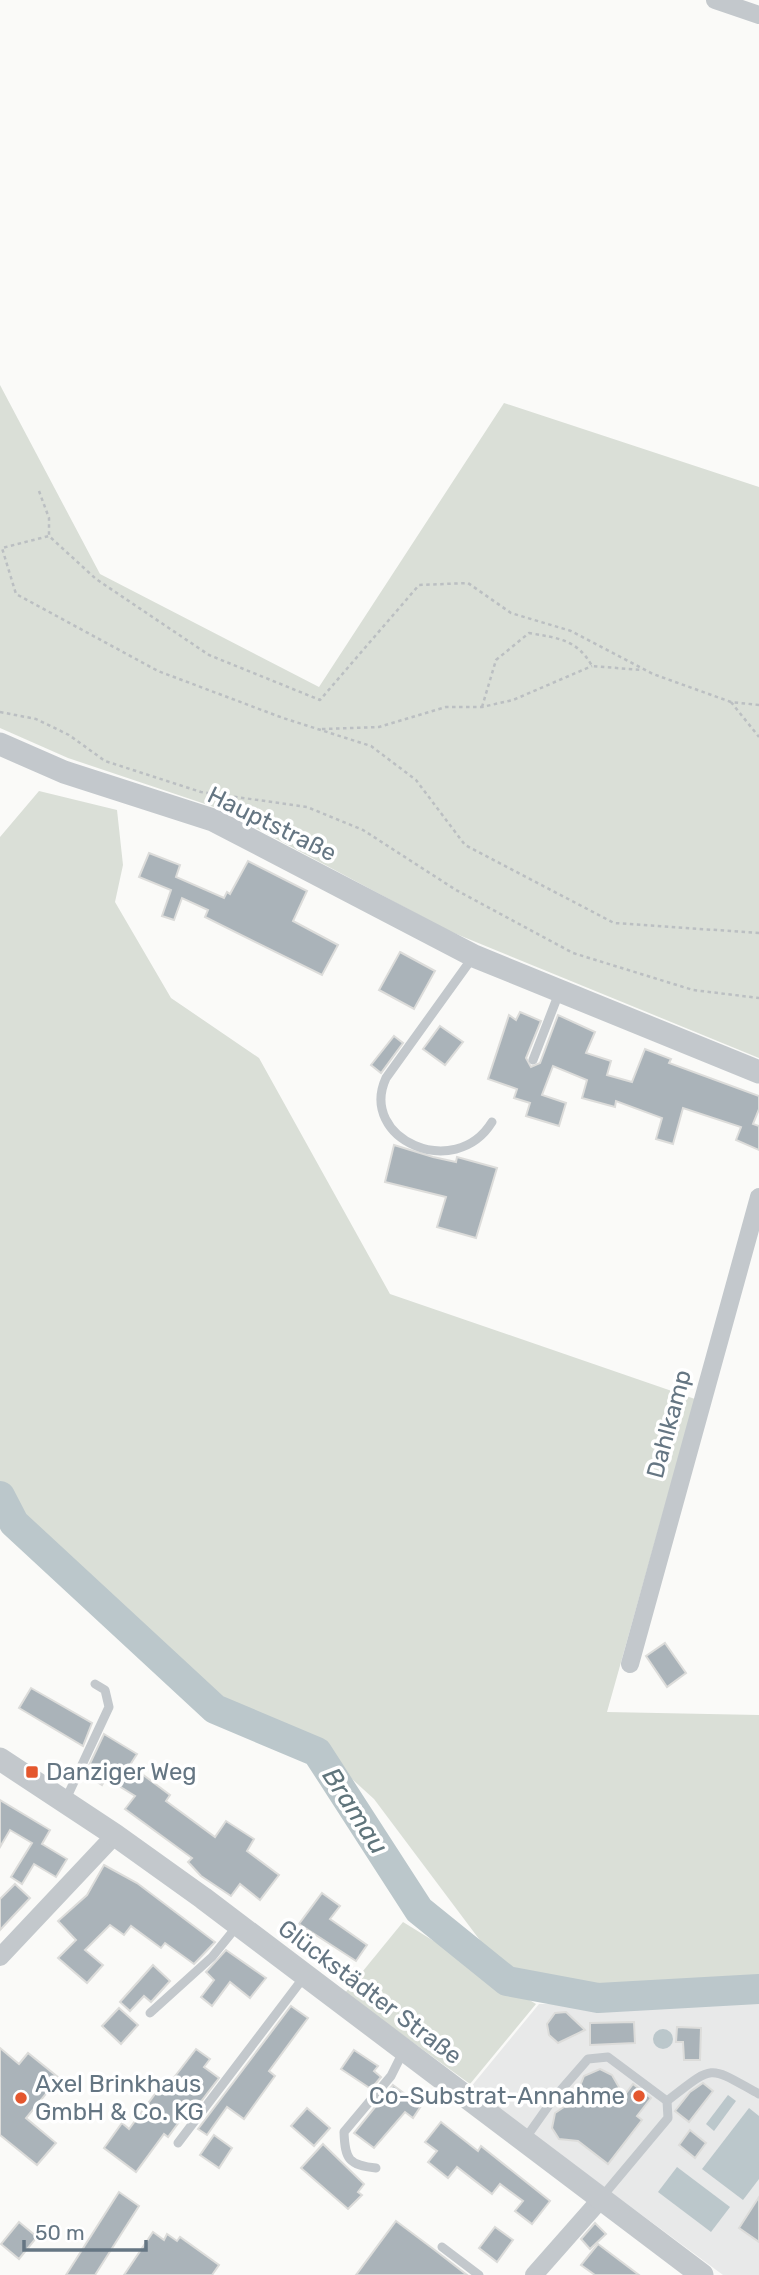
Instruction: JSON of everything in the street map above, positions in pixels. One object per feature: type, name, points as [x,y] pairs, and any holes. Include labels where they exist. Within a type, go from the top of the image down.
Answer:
[{"type":"street","points":[[715,0],[759,15]]},
{"type":"street","name":"Hauptstraße","points":[[0,744],[64,772],[213,820],[474,956]]},
{"type":"street","points":[[474,956],[559,993],[759,1072]]},
{"type":"street","name":"Dahlkamp","points":[[630,1664],[759,1197]]},
{"type":"street","name":"Glückstädter Straße","points":[[0,1759],[115,1835],[238,1925],[702,2275]]},
{"type":"street","points":[[0,1957],[115,1835]]},
{"type":"street","points":[[534,2275],[601,2199]]},
{"type":"lane","points":[[474,956],[386,1078],[380,1090],[380,1102],[388,1125],[401,1138],[431,1149],[461,1150],[483,1136],[492,1122]]},
{"type":"lane","points":[[533,1060],[559,993]]},
{"type":"lane","points":[[65,1801],[109,1707],[105,1690],[95,1684]]},
{"type":"lane","points":[[150,2013],[212,1957],[238,1925]]},
{"type":"lane","points":[[178,2143],[305,1976]]},
{"type":"lane","points":[[376,2168],[356,2166],[348,2157],[344,2132],[391,2076],[404,2051]]},
{"type":"lane","points":[[523,2140],[554,2098],[588,2059],[608,2057],[667,2101],[668,2118],[601,2199]]},
{"type":"lane","points":[[667,2101],[705,2072],[716,2071],[733,2077],[759,2094]]},
{"type":"lane","points":[[442,2247],[480,2275]]},
{"type":"path","points":[[39,491],[50,518],[49,537]]},
{"type":"path","points":[[49,537],[96,579],[209,655],[320,700],[419,585],[468,583],[511,612],[571,631],[645,670],[731,702],[759,705]]},
{"type":"path","points":[[49,537],[2,548],[16,594],[158,671],[371,746],[416,779],[465,845],[614,923],[759,933]]},
{"type":"path","points":[[482,707],[496,660],[529,633],[571,641],[585,653],[592,666]]},
{"type":"path","points":[[318,729],[379,727],[446,707],[482,707],[513,700],[592,666],[645,670]]},
{"type":"path","points":[[731,702],[759,737]]},
{"type":"path","points":[[0,712],[36,719],[69,735],[105,761],[201,792],[307,807],[363,830],[456,890],[573,953],[693,990],[759,998]]},
{"type":"shaded area","points":[[0,385],[100,574],[319,687],[504,403],[759,487],[759,1058],[449,931],[220,809],[68,758],[0,728]]},
{"type":"shaded area","points":[[39,791],[117,810],[123,865],[115,902],[171,998],[259,1058],[390,1294],[695,1399],[607,1712],[759,1715],[759,1977],[599,1992],[509,1979],[374,1799],[319,1749],[216,1706],[16,1521],[0,1489],[0,837]]},
{"type":"shaded area","points":[[403,1922],[536,2004],[470,2084],[345,1993]]},
{"type":"shaded area","points":[[759,2003],[759,2275],[723,2275],[470,2088],[539,2004]]},
{"type":"shaded area","points":[[663,2029],[670,2032],[673,2039],[670,2046],[663,2049],[656,2046],[653,2039],[656,2032]]},
{"type":"shaded area","points":[[728,2095],[736,2101],[714,2131],[706,2124]]},
{"type":"shaded area","points":[[749,2108],[759,2116],[759,2179],[743,2200],[702,2169]]},
{"type":"shaded area","points":[[677,2167],[730,2207],[711,2232],[658,2192]]},
{"type":"building","points":[[149,853],[180,865],[176,877],[224,898],[227,892],[230,894],[248,861],[307,891],[293,921],[338,945],[322,975],[205,917],[208,910],[182,898],[174,920],[162,916],[171,890],[139,877]]},
{"type":"building","points":[[400,952],[435,971],[414,1009],[379,990]]},
{"type":"building","points":[[520,1012],[541,1021],[526,1058],[531,1067],[540,1063],[558,1015],[595,1032],[586,1053],[611,1061],[607,1075],[632,1082],[645,1049],[671,1059],[669,1063],[759,1096],[759,1109],[753,1124],[759,1126],[759,1150],[736,1140],[741,1127],[683,1108],[673,1144],[656,1139],[662,1118],[616,1101],[615,1107],[582,1098],[587,1080],[553,1066],[542,1095],[566,1103],[559,1126],[526,1116],[530,1103],[514,1098],[517,1089],[488,1079],[509,1015],[516,1020]]},
{"type":"building","points":[[440,1026],[463,1042],[445,1065],[423,1049]]},
{"type":"building","points":[[394,1036],[403,1043],[381,1073],[371,1065]]},
{"type":"building","points":[[394,1145],[433,1157],[456,1162],[457,1157],[497,1168],[476,1238],[437,1227],[446,1197],[385,1182]]},
{"type":"building","points":[[665,1643],[686,1673],[667,1687],[646,1656]]},
{"type":"building","points":[[31,1688],[92,1723],[83,1746],[19,1708]]},
{"type":"building","points":[[104,1734],[137,1754],[130,1765],[170,1795],[166,1801],[215,1837],[226,1821],[254,1839],[247,1851],[279,1875],[260,1900],[240,1884],[231,1896],[201,1876],[188,1862],[192,1858],[125,1809],[135,1796],[106,1778],[102,1785],[85,1774]]},
{"type":"building","points":[[0,1800],[50,1830],[42,1844],[67,1859],[56,1877],[34,1864],[22,1884],[11,1877],[32,1843],[10,1830],[0,1847]]},
{"type":"building","points":[[104,1865],[137,1883],[215,1942],[194,1964],[165,1943],[161,1948],[131,1926],[124,1935],[110,1925],[85,1950],[103,1965],[87,1983],[58,1958],[76,1940],[58,1921],[87,1895]]},
{"type":"building","points":[[15,1884],[30,1898],[0,1930],[0,1899]]},
{"type":"building","points":[[322,1893],[340,1906],[330,1919],[367,1945],[356,1961],[299,1924]]},
{"type":"building","points":[[226,1950],[266,1978],[250,1998],[230,1982],[212,2006],[201,1997],[214,1980],[206,1972]]},
{"type":"building","points":[[153,1965],[170,1981],[151,2002],[144,1996],[130,2011],[120,2002]]},
{"type":"building","points":[[291,2006],[308,2018],[269,2071],[275,2076],[244,2119],[227,2107],[207,2135],[198,2129]]},
{"type":"building","points":[[119,2008],[138,2025],[121,2044],[102,2026]]},
{"type":"building","points":[[566,2012],[585,2030],[558,2043],[549,2035],[547,2024],[555,2013]]},
{"type":"building","points":[[634,2022],[635,2043],[590,2045],[590,2023]]},
{"type":"building","points":[[677,2027],[701,2028],[700,2060],[684,2060],[683,2042],[676,2042]]},
{"type":"building","name":"Axel Brinkhaus GmbH & Co. KG","points":[[0,2048],[19,2064],[28,2053],[59,2078],[26,2118],[56,2143],[37,2165],[0,2135]]},
{"type":"building","points":[[196,2049],[210,2059],[204,2067],[219,2078],[186,2121],[182,2118],[168,2137],[164,2134],[136,2172],[104,2148],[122,2123],[129,2129],[158,2090],[162,2093]]},
{"type":"building","points":[[354,2050],[378,2066],[374,2071],[381,2077],[371,2089],[341,2069]]},
{"type":"building","points":[[600,2069],[612,2075],[624,2096],[633,2084],[651,2098],[637,2116],[642,2120],[608,2164],[578,2141],[559,2139],[552,2128],[555,2113],[564,2107],[575,2106],[582,2096],[580,2086],[584,2076]]},
{"type":"building","points":[[703,2083],[713,2091],[689,2122],[675,2111],[690,2092]]},
{"type":"building","points":[[393,2085],[421,2106],[413,2118],[405,2112],[374,2148],[354,2133]]},
{"type":"building","points":[[307,2108],[330,2128],[314,2146],[291,2126]]},
{"type":"building","points":[[441,2122],[478,2151],[481,2146],[550,2201],[532,2224],[515,2211],[523,2201],[500,2184],[492,2194],[457,2167],[448,2178],[428,2162],[437,2151],[425,2142]]},
{"type":"building","points":[[690,2130],[706,2143],[695,2158],[679,2145]]},
{"type":"building","points":[[214,2135],[232,2148],[219,2168],[200,2155]]},
{"type":"building","points":[[323,2144],[364,2184],[358,2192],[362,2195],[348,2209],[301,2168]]},
{"type":"building","points":[[119,2192],[139,2206],[95,2275],[66,2275]]},
{"type":"building","points":[[759,2197],[759,2242],[739,2228]]},
{"type":"building","points":[[396,2221],[436,2251],[467,2275],[356,2275]]},
{"type":"building","points":[[19,2222],[37,2237],[19,2259],[1,2244]]},
{"type":"building","points":[[595,2223],[606,2234],[590,2249],[581,2239]]},
{"type":"building","points":[[495,2227],[513,2240],[497,2262],[479,2248]]},
{"type":"building","points":[[153,2232],[164,2240],[167,2234],[177,2241],[180,2237],[219,2265],[212,2275],[124,2275]]},
{"type":"building","points":[[598,2244],[639,2275],[595,2275],[581,2265]]},
{"type":"waterway","name":"Bramau","points":[[0,1496],[14,1523],[215,1709],[317,1752],[419,1910],[507,1981],[598,1998],[759,1989]]},
{"type":"place","name":"Danziger Weg","points":[[32,1772]]},
{"type":"place","name":"Co-Substrat-Annahme","points":[[639,2096]]},
{"type":"place","name":"Axel Brinkhaus GmbH & Co. KG","points":[[21,2098]]}]
